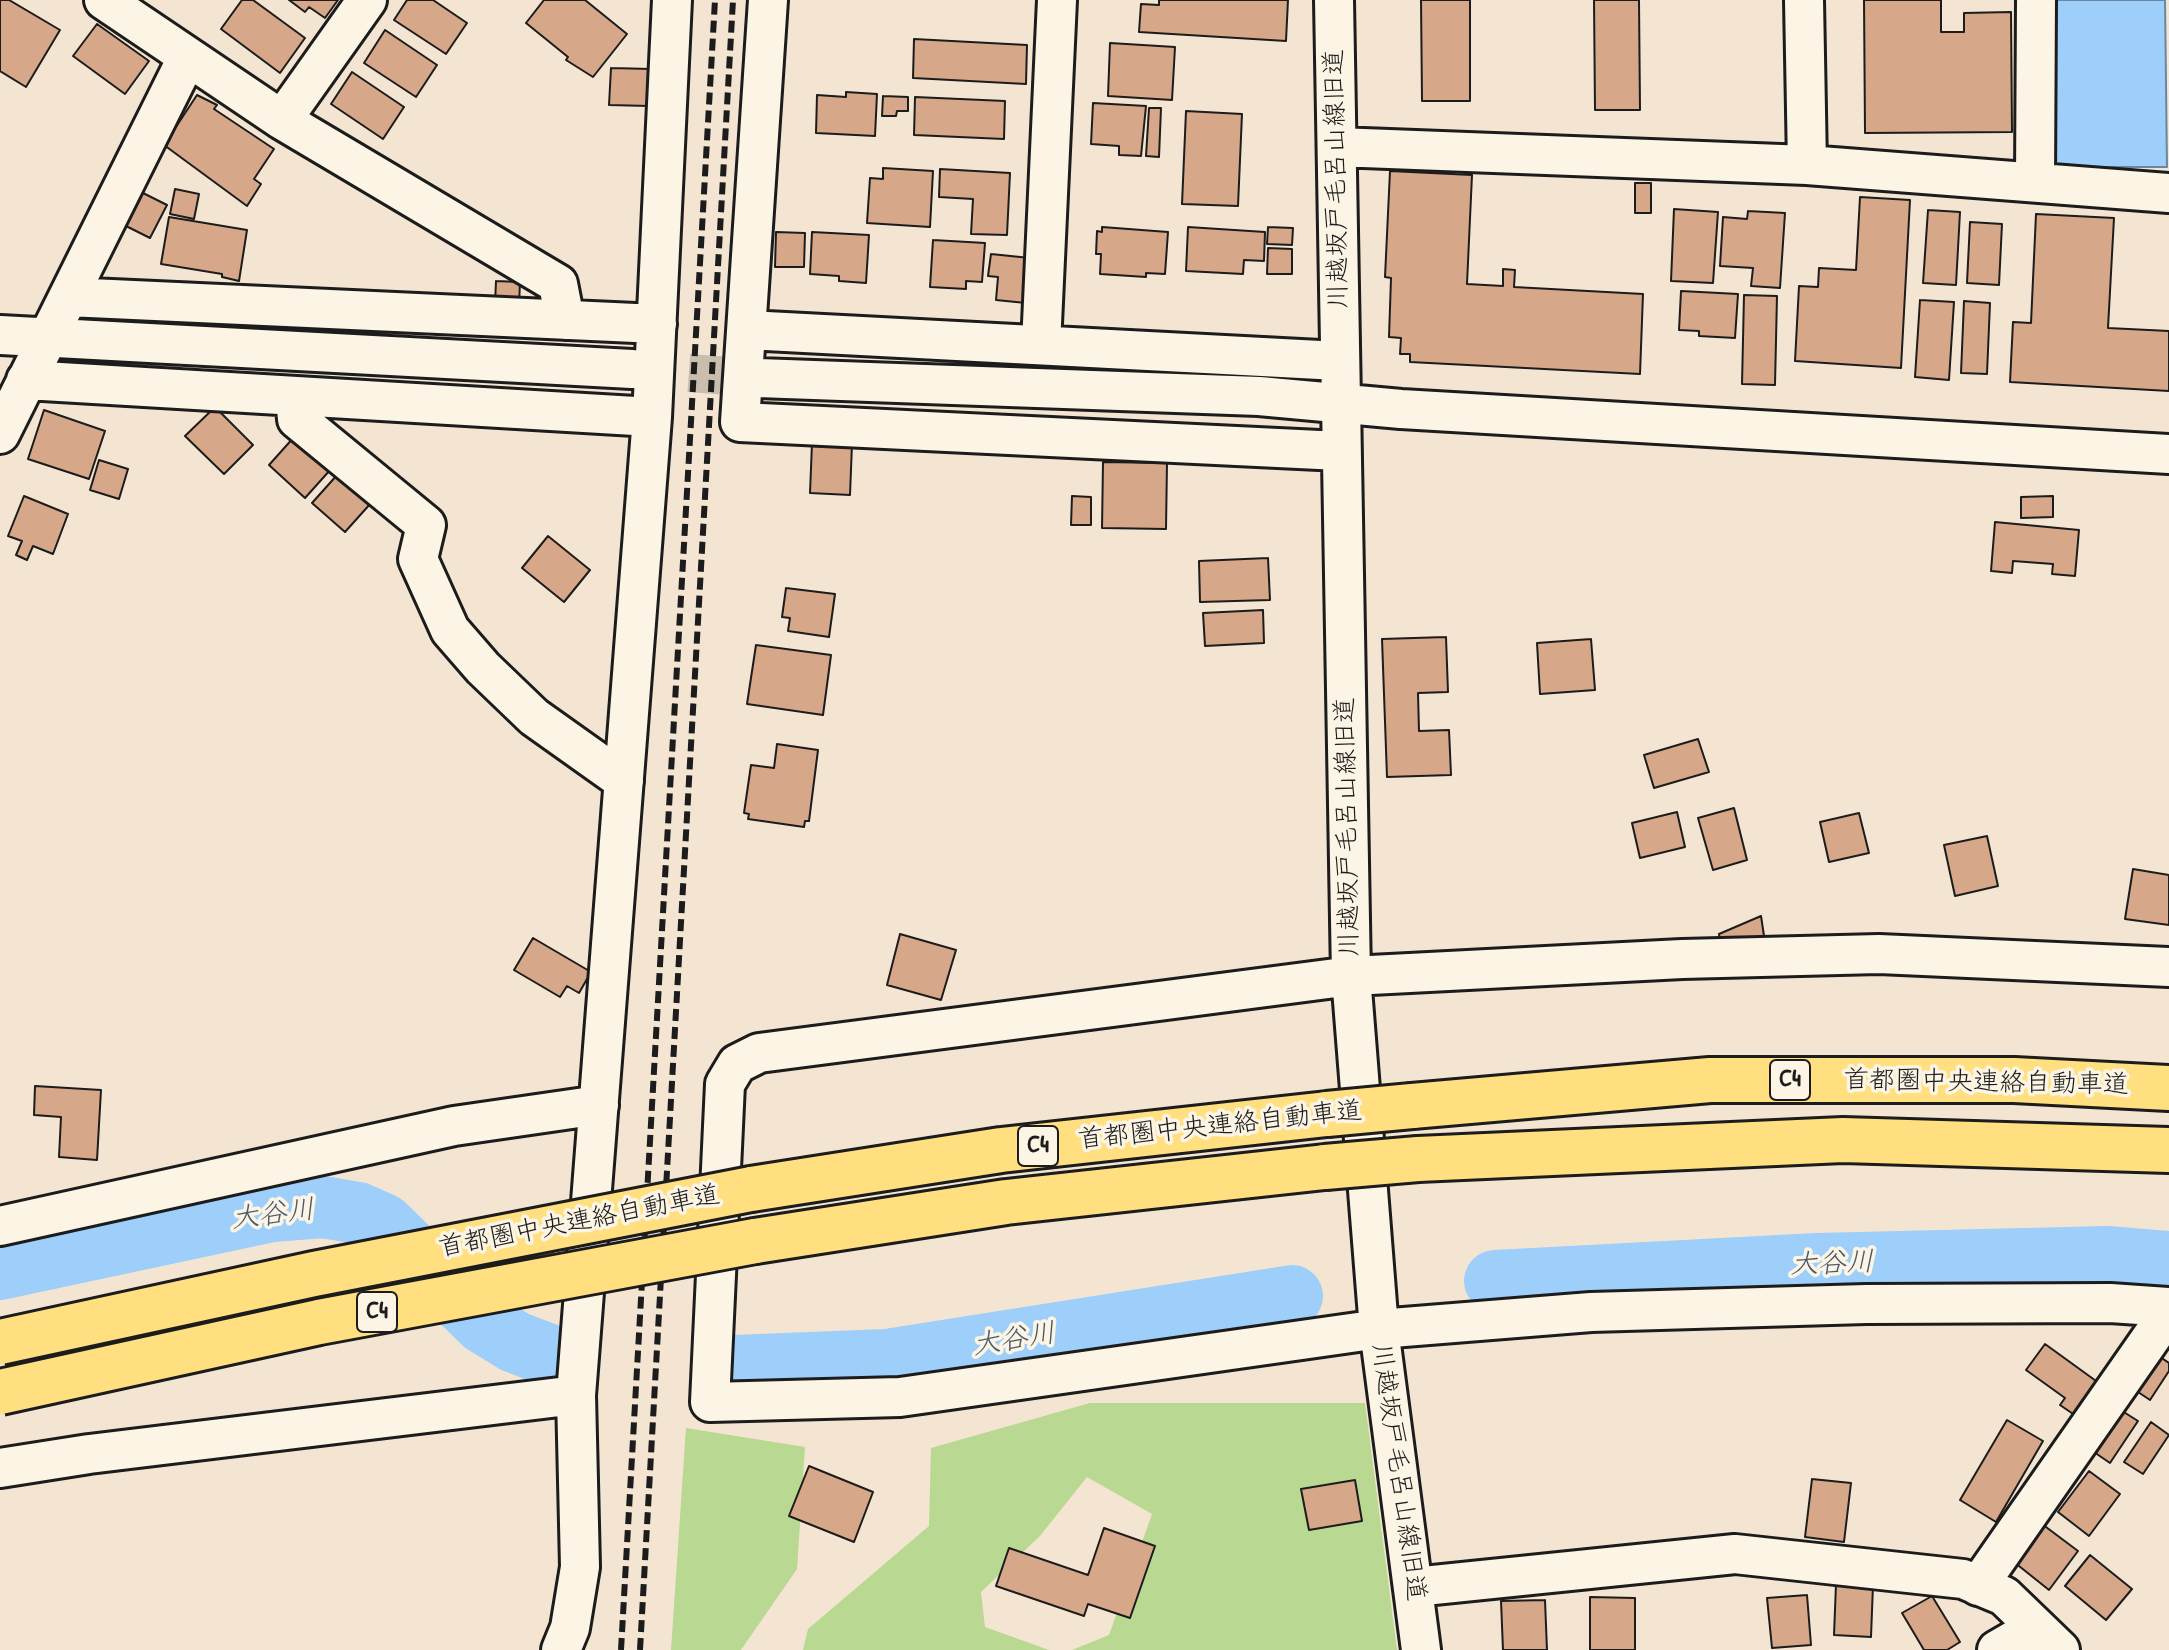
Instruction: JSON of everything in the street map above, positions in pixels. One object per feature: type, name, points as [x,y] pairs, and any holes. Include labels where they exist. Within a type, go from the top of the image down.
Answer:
[{"type":"highway","name":"首都圏中央連絡自動車道","points":[[0,1342],[314,1274],[751,1189],[1001,1150],[1327,1114],[1710,1080],[2014,1080],[2169,1088]]},
{"type":"highway","name":"首都圏中央連絡自動車道","points":[[0,1392],[319,1322],[755,1241],[1006,1202],[1418,1159],[1843,1140],[2169,1150]]},
{"type":"street","points":[[104,0],[282,120],[558,284],[565,320]]},
{"type":"street","points":[[282,120],[367,0]]},
{"type":"street","points":[[561,1650],[570,1628],[580,1567],[576,1395],[652,417],[672,0]]},
{"type":"street","points":[[768,0],[740,422],[1340,451]]},
{"type":"street","points":[[1041,345],[1057,0]]},
{"type":"street","name":"川越坂戸毛呂山線旧道","points":[[1334,0],[1351,976],[1379,1329],[1421,1650]]},
{"type":"street","points":[[1804,0],[1807,165]]},
{"type":"street","points":[[2035,182],[2036,0]]},
{"type":"street","points":[[0,434],[187,58]]},
{"type":"street","points":[[1337,147],[1807,165],[2169,193]]},
{"type":"street","points":[[68,297],[657,324]]},
{"type":"street","points":[[747,330],[1339,361]]},
{"type":"street","points":[[0,335],[632,369]]},
{"type":"street","points":[[758,378],[1259,396],[2169,454]]},
{"type":"street","points":[[26,380],[652,417]]},
{"type":"street","points":[[295,397],[297,419],[426,525],[418,559],[450,630],[534,717],[624,781]]},
{"type":"street","points":[[1978,1586],[2169,1310],[2110,1303],[1851,1304],[1591,1312],[1379,1329],[900,1397],[710,1402],[725,1084],[737,1064],[759,1053],[1351,976],[1682,959],[1879,954],[2169,967]]},
{"type":"street","points":[[0,1226],[441,1129],[599,1105]]},
{"type":"street","points":[[0,1468],[105,1452],[576,1395]]},
{"type":"street","points":[[1414,1587],[1735,1554],[1963,1579],[2004,1596],[2047,1639]]},
{"type":"street","points":[[1997,1650],[2047,1639]]},
{"type":"green space","points":[[1090,1403],[1365,1403],[1397,1650],[1072,1650],[1109,1635],[1152,1514],[1087,1477],[1040,1536],[981,1592],[985,1627],[1049,1650],[803,1650],[808,1629],[929,1526],[931,1448]]},
{"type":"green space","points":[[686,1428],[805,1447],[797,1569],[741,1650],[671,1650]]},
{"type":"water","points":[[2054,0],[2165,0],[2167,167],[2055,167]]},
{"type":"building","points":[[0,0],[9,0],[60,30],[26,87],[0,71]]},
{"type":"building","points":[[242,0],[253,0],[305,38],[280,73],[221,29]]},
{"type":"building","points":[[289,0],[338,0],[325,18],[309,7],[305,12]]},
{"type":"building","points":[[407,0],[433,0],[467,23],[446,54],[394,20]]},
{"type":"building","points":[[544,0],[585,0],[627,34],[593,77],[566,60],[568,57],[526,23]]},
{"type":"building","points":[[1159,0],[1288,0],[1286,41],[1139,32],[1141,4],[1159,5]]},
{"type":"building","points":[[1421,0],[1470,0],[1470,101],[1422,101]]},
{"type":"building","points":[[1594,0],[1639,0],[1640,110],[1595,110]]},
{"type":"building","points":[[1864,0],[1941,0],[1941,32],[1964,32],[1964,13],[2011,12],[2012,132],[1865,133]]},
{"type":"building","points":[[97,24],[149,61],[125,94],[73,56]]},
{"type":"building","points":[[385,30],[437,65],[416,97],[364,63]]},
{"type":"building","points":[[914,39],[1027,45],[1026,84],[913,78]]},
{"type":"building","points":[[1110,43],[1175,47],[1172,100],[1108,96]]},
{"type":"building","points":[[611,68],[651,69],[649,106],[609,105]]},
{"type":"building","points":[[352,72],[404,107],[383,139],[331,104]]},
{"type":"building","points":[[846,92],[877,94],[875,136],[816,133],[817,95],[846,97]]},
{"type":"building","points":[[197,95],[217,105],[214,109],[274,149],[254,179],[261,184],[247,206],[164,145]]},
{"type":"building","points":[[883,96],[908,97],[908,111],[897,111],[896,116],[882,116]]},
{"type":"building","points":[[915,97],[1005,101],[1004,139],[914,135]]},
{"type":"building","points":[[1093,103],[1146,106],[1141,156],[1119,155],[1119,146],[1091,144]]},
{"type":"building","points":[[1149,108],[1161,108],[1159,157],[1146,156]]},
{"type":"building","points":[[1186,111],[1242,114],[1238,206],[1182,204]]},
{"type":"building","points":[[883,168],[933,171],[930,227],[867,223],[870,178],[883,179]]},
{"type":"building","points":[[940,169],[1010,173],[1007,235],[971,234],[973,199],[939,197]]},
{"type":"building","points":[[1390,171],[1472,175],[1467,284],[1503,286],[1503,269],[1515,270],[1514,287],[1643,294],[1640,374],[1410,362],[1410,354],[1400,354],[1401,338],[1389,337],[1391,278],[1385,277]]},
{"type":"building","points":[[1635,183],[1651,183],[1651,213],[1635,213]]},
{"type":"building","points":[[175,189],[199,194],[194,219],[170,214]]},
{"type":"building","points":[[143,193],[167,205],[150,238],[126,226]]},
{"type":"building","points":[[1860,197],[1910,200],[1901,368],[1795,361],[1799,286],[1818,287],[1819,268],[1856,270]]},
{"type":"building","points":[[1674,209],[1718,212],[1713,283],[1671,281]]},
{"type":"building","points":[[1928,210],[1960,212],[1956,285],[1923,283]]},
{"type":"building","points":[[1748,211],[1785,213],[1780,288],[1751,286],[1753,268],[1720,266],[1723,217],[1747,219]]},
{"type":"building","points":[[2036,214],[2114,218],[2108,328],[2169,331],[2169,391],[2010,382],[2013,322],[2031,323]]},
{"type":"building","points":[[169,217],[247,230],[239,281],[222,277],[222,274],[161,264]]},
{"type":"building","points":[[1970,222],[2002,224],[1999,285],[1967,283]]},
{"type":"building","points":[[1102,227],[1168,232],[1165,274],[1146,273],[1146,277],[1100,274],[1101,254],[1096,254],[1097,231],[1102,232]]},
{"type":"building","points":[[1188,227],[1265,232],[1264,261],[1244,260],[1243,274],[1186,271]]},
{"type":"building","points":[[1268,227],[1293,228],[1292,245],[1267,244]]},
{"type":"building","points":[[776,232],[805,233],[804,267],[775,267]]},
{"type":"building","points":[[812,232],[869,235],[866,283],[839,281],[839,276],[810,274]]},
{"type":"building","points":[[933,240],[985,243],[982,282],[966,281],[966,289],[930,287]]},
{"type":"building","points":[[1268,248],[1292,249],[1292,274],[1267,274]]},
{"type":"building","points":[[991,254],[1030,258],[1026,303],[996,300],[998,277],[988,276]]},
{"type":"building","points":[[496,281],[520,282],[519,305],[495,304]]},
{"type":"building","points":[[1681,291],[1738,294],[1735,338],[1699,336],[1699,331],[1679,330]]},
{"type":"building","points":[[1744,295],[1777,296],[1775,385],[1742,384]]},
{"type":"building","points":[[1920,300],[1954,302],[1949,380],[1915,377]]},
{"type":"building","points":[[1964,301],[1990,303],[1987,374],[1961,373]]},
{"type":"building","points":[[215,407],[253,445],[224,474],[185,436]]},
{"type":"building","points":[[44,410],[105,431],[89,479],[28,459]]},
{"type":"building","points":[[295,436],[331,469],[305,498],[269,465]]},
{"type":"building","points":[[812,443],[852,444],[850,495],[810,493]]},
{"type":"building","points":[[99,460],[128,469],[119,499],[90,490]]},
{"type":"building","points":[[1103,462],[1167,463],[1166,529],[1102,528]]},
{"type":"building","points":[[338,474],[371,503],[345,532],[312,503]]},
{"type":"building","points":[[24,496],[68,514],[53,554],[33,546],[27,560],[16,555],[22,541],[8,536]]},
{"type":"building","points":[[1072,496],[1091,497],[1091,525],[1071,525]]},
{"type":"building","points":[[2053,496],[2053,517],[2021,518],[2021,497]]},
{"type":"building","points":[[1995,522],[2079,530],[2075,576],[2052,574],[2053,564],[2013,561],[2012,573],[1991,571]]},
{"type":"building","points":[[548,536],[590,570],[564,602],[522,568]]},
{"type":"building","points":[[1268,558],[1270,600],[1200,602],[1199,561]]},
{"type":"building","points":[[786,588],[835,594],[829,637],[788,631],[790,618],[782,617]]},
{"type":"building","points":[[1263,610],[1264,643],[1205,646],[1203,613]]},
{"type":"building","points":[[1446,637],[1448,692],[1418,693],[1419,731],[1449,730],[1451,775],[1387,777],[1382,639]]},
{"type":"building","points":[[1591,639],[1595,690],[1540,694],[1537,643]]},
{"type":"building","points":[[756,645],[831,655],[823,715],[747,704]]},
{"type":"building","points":[[1698,739],[1709,772],[1654,788],[1644,755]]},
{"type":"building","points":[[777,744],[818,750],[809,821],[805,821],[804,827],[748,819],[749,814],[744,813],[751,765],[774,768]]},
{"type":"building","points":[[1734,808],[1747,860],[1713,870],[1698,818]]},
{"type":"building","points":[[1677,812],[1685,847],[1640,858],[1632,823]]},
{"type":"building","points":[[1859,813],[1869,853],[1829,862],[1820,822]]},
{"type":"building","points":[[1987,836],[1998,886],[1955,896],[1944,845]]},
{"type":"building","points":[[2133,869],[2169,875],[2169,925],[2125,919]]},
{"type":"building","points":[[1761,916],[1766,949],[1722,954],[1719,934]]},
{"type":"building","points":[[900,934],[956,950],[941,1000],[887,985]]},
{"type":"building","points":[[533,938],[591,972],[579,993],[567,986],[560,997],[514,970]]},
{"type":"building","points":[[35,1086],[101,1090],[97,1160],[59,1157],[61,1117],[34,1115]]},
{"type":"building","points":[[2045,1344],[2103,1386],[2079,1418],[2060,1405],[2065,1398],[2026,1370]]},
{"type":"building","points":[[2154,1353],[2169,1363],[2169,1371],[2150,1400],[2132,1388]]},
{"type":"building","points":[[2119,1409],[2138,1421],[2110,1463],[2091,1450]]},
{"type":"building","points":[[2007,1420],[2043,1441],[1996,1522],[1960,1500]]},
{"type":"building","points":[[2151,1422],[2169,1435],[2143,1474],[2124,1462]]},
{"type":"building","points":[[809,1466],[873,1492],[854,1542],[789,1516]]},
{"type":"building","points":[[2089,1471],[2120,1494],[2089,1536],[2058,1512]]},
{"type":"building","points":[[1812,1479],[1851,1483],[1844,1542],[1805,1537]]},
{"type":"building","points":[[1355,1480],[1362,1521],[1309,1530],[1301,1489]]},
{"type":"building","points":[[2042,1524],[2078,1551],[2049,1590],[2014,1562]]},
{"type":"building","points":[[1104,1528],[1155,1546],[1130,1618],[1088,1604],[1084,1616],[996,1586],[1009,1548],[1088,1575]]},
{"type":"building","points":[[2090,1555],[2132,1589],[2106,1620],[2065,1586]]},
{"type":"building","points":[[1836,1584],[1873,1585],[1871,1637],[1834,1635]]},
{"type":"building","points":[[1807,1595],[1811,1645],[1772,1648],[1767,1598]]},
{"type":"building","points":[[1932,1596],[1960,1642],[1947,1650],[1924,1650],[1902,1613]]},
{"type":"building","points":[[1590,1597],[1635,1598],[1635,1650],[1590,1650]]},
{"type":"building","points":[[1545,1600],[1547,1650],[1503,1650],[1501,1601]]},
{"type":"waterway","name":"大谷川","points":[[0,1269],[272,1211],[323,1207],[358,1213],[383,1224],[484,1323],[515,1342],[549,1355]]},
{"type":"waterway","name":"大谷川","points":[[1495,1281],[1817,1264],[2107,1257],[2169,1262]]},
{"type":"waterway","name":"大谷川","points":[[734,1366],[886,1360],[1292,1296]]},
{"type":"tunnel","points":[[632,369],[758,378]]},
{"type":"railway","points":[[621,1650],[715,0]]},
{"type":"railway","points":[[640,1650],[733,0]]}]
